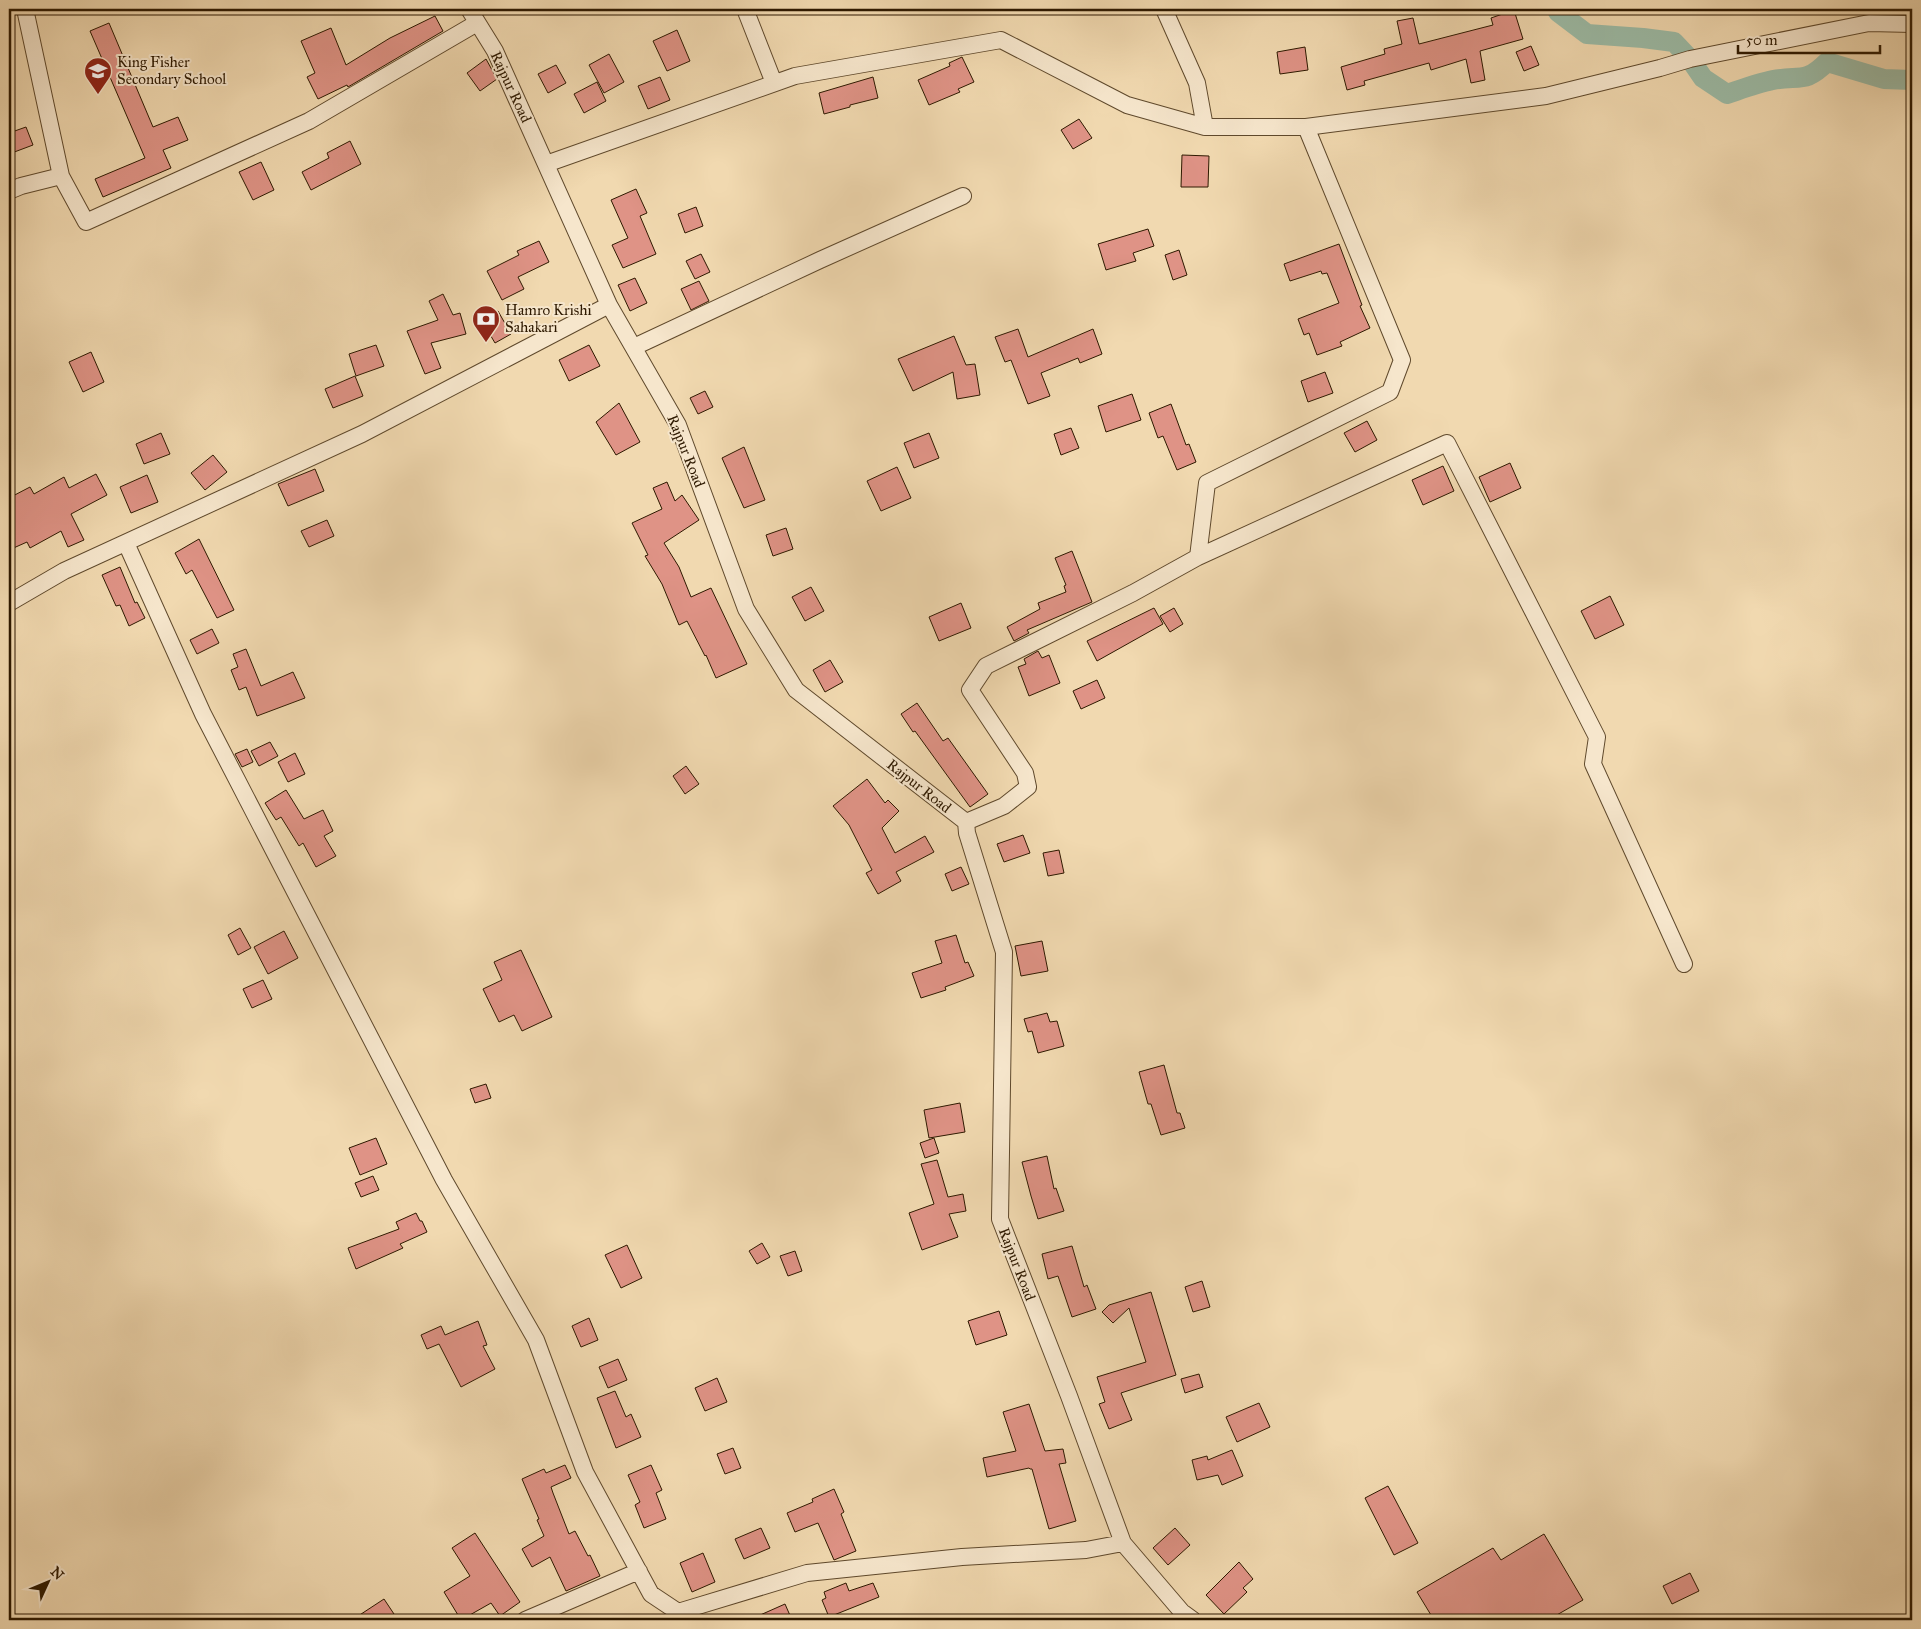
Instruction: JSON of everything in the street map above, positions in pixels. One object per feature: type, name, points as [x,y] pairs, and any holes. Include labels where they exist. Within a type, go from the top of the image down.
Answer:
[{"type":"street","points":[[25,9],[61,176],[86,222],[309,121],[473,16]]},
{"type":"street","points":[[745,9],[774,83]]},
{"type":"street","points":[[1164,9],[1197,83],[1205,127]]},
{"type":"street","name":"Rajpur Road","points":[[473,16],[495,51],[610,305],[678,425],[746,609],[796,690],[966,822],[967,833],[1004,952],[1000,1219],[1069,1396],[1122,1543],[1182,1612],[1193,1620]]},
{"type":"street","points":[[546,164],[795,76],[1000,40],[1127,105],[1205,127],[1306,127],[1546,96],[1690,59],[1869,23],[1912,24]]},
{"type":"street","points":[[1198,557],[1207,483],[1390,392],[1402,360],[1306,127]]},
{"type":"street","points":[[9,191],[61,176]]},
{"type":"street","points":[[634,347],[963,196]]},
{"type":"street","points":[[9,603],[64,571],[362,434],[610,305]]},
{"type":"street","points":[[966,822],[1004,806],[1028,787],[1025,773],[970,690],[986,666],[1133,593],[1198,557],[1447,443],[1597,737],[1593,764],[1684,964]]},
{"type":"street","points":[[126,542],[203,714],[444,1180],[536,1340],[585,1472],[651,1594],[678,1612],[807,1573],[962,1557],[1086,1550],[1122,1543]]},
{"type":"street","points":[[525,1620],[638,1571]]},
{"type":"building","points":[[1514,10],[1523,39],[1480,51],[1485,80],[1471,83],[1466,59],[1431,70],[1429,63],[1364,81],[1365,85],[1347,90],[1341,67],[1385,54],[1384,49],[1402,44],[1397,21],[1413,18],[1419,44],[1493,25],[1491,18]]},
{"type":"building","points":[[435,16],[443,31],[348,87],[347,85],[318,99],[307,77],[315,73],[301,41],[331,28],[346,65],[390,38]]},
{"type":"building","points":[[109,23],[153,127],[178,117],[188,140],[163,150],[171,168],[103,197],[95,179],[145,158],[90,31]]},
{"type":"building","points":[[677,30],[690,61],[667,71],[653,41]]},
{"type":"building","points":[[1531,46],[1539,65],[1524,71],[1516,52]]},
{"type":"building","points":[[1305,47],[1308,70],[1280,74],[1277,52]]},
{"type":"building","points":[[609,54],[624,82],[604,93],[589,65]]},
{"type":"building","points":[[962,57],[974,82],[958,89],[960,92],[929,105],[918,80],[950,66],[949,63]]},
{"type":"building","points":[[486,59],[497,79],[480,91],[467,73]]},
{"type":"building","points":[[556,65],[566,83],[548,93],[538,74]]},
{"type":"building","points":[[660,77],[670,100],[648,109],[638,86]]},
{"type":"building","points":[[873,77],[878,98],[824,114],[819,93]]},
{"type":"building","points":[[597,82],[606,101],[584,113],[574,94]]},
{"type":"building","points":[[1079,119],[1092,138],[1073,149],[1061,130]]},
{"type":"building","points":[[26,127],[33,145],[9,154],[9,133]]},
{"type":"building","points":[[350,141],[361,164],[311,190],[302,172],[329,158],[327,153]]},
{"type":"building","points":[[1182,155],[1209,156],[1208,187],[1181,187]]},
{"type":"building","points":[[261,162],[274,190],[253,200],[239,172]]},
{"type":"building","points":[[636,189],[647,213],[640,216],[656,254],[623,268],[612,245],[628,238],[611,200]]},
{"type":"building","points":[[696,207],[703,226],[685,233],[678,214]]},
{"type":"building","points":[[1148,229],[1154,246],[1133,253],[1136,261],[1106,270],[1098,244]]},
{"type":"building","points":[[539,241],[549,262],[518,277],[524,289],[502,300],[487,271],[519,255],[517,251]]},
{"type":"building","points":[[1339,244],[1362,305],[1360,306],[1370,328],[1340,342],[1342,346],[1317,355],[1309,333],[1304,335],[1298,319],[1339,303],[1327,273],[1322,274],[1321,271],[1290,281],[1284,264]]},
{"type":"building","points":[[1179,250],[1187,275],[1173,280],[1165,255]]},
{"type":"building","points":[[701,254],[710,272],[695,279],[686,261]]},
{"type":"building","points":[[635,278],[647,303],[630,311],[618,285]]},
{"type":"building","points":[[699,281],[709,301],[691,310],[681,289]]},
{"type":"building","points":[[443,294],[453,315],[460,313],[466,334],[431,343],[441,368],[425,374],[407,331],[438,320],[429,301]]},
{"type":"building","points":[[498,311],[511,334],[495,343],[482,321]]},
{"type":"building","points":[[1018,329],[1028,357],[1093,329],[1102,354],[1080,363],[1078,358],[1041,373],[1050,396],[1028,404],[1011,360],[1005,362],[995,337]]},
{"type":"building","points":[[954,336],[966,365],[975,364],[980,395],[957,399],[953,372],[913,391],[898,359]]},
{"type":"building","points":[[376,345],[384,366],[356,376],[349,354]]},
{"type":"building","points":[[589,345],[600,366],[569,381],[559,360]]},
{"type":"building","points":[[91,352],[104,382],[83,392],[69,362]]},
{"type":"building","points":[[1325,372],[1333,393],[1308,402],[1301,381]]},
{"type":"building","points":[[355,376],[363,396],[333,408],[325,389]]},
{"type":"building","points":[[705,391],[713,407],[698,414],[690,398]]},
{"type":"building","points":[[1132,394],[1141,420],[1106,432],[1098,406]]},
{"type":"building","points":[[619,403],[640,442],[616,455],[596,422]]},
{"type":"building","points":[[1171,404],[1186,445],[1189,444],[1196,462],[1177,470],[1163,436],[1158,438],[1149,413]]},
{"type":"building","points":[[1367,421],[1377,440],[1355,452],[1344,433]]},
{"type":"building","points":[[1071,428],[1079,448],[1061,455],[1054,434]]},
{"type":"building","points":[[161,433],[170,454],[144,464],[136,444]]},
{"type":"building","points":[[929,433],[939,458],[914,468],[904,443]]},
{"type":"building","points":[[744,447],[765,500],[744,508],[722,458]]},
{"type":"building","points":[[213,455],[227,472],[205,490],[191,473]]},
{"type":"building","points":[[1510,463],[1521,488],[1490,502],[1479,477]]},
{"type":"building","points":[[1443,466],[1454,491],[1423,505],[1412,480]]},
{"type":"building","points":[[897,467],[911,498],[881,511],[867,481]]},
{"type":"building","points":[[315,469],[324,491],[288,506],[278,484]]},
{"type":"building","points":[[96,474],[107,495],[71,514],[84,540],[68,547],[61,531],[30,548],[27,542],[9,550],[9,498],[30,487],[34,494],[64,477],[69,488]]},
{"type":"building","points":[[147,475],[158,502],[131,513],[120,487]]},
{"type":"building","points":[[667,482],[675,501],[682,495],[699,520],[664,543],[679,567],[691,597],[711,588],[747,664],[716,678],[706,655],[687,621],[679,625],[662,584],[645,556],[648,555],[632,523],[662,509],[653,488]]},
{"type":"building","points":[[327,520],[334,536],[309,547],[301,531]]},
{"type":"building","points":[[786,528],[793,549],[773,556],[766,535]]},
{"type":"building","points":[[199,539],[234,610],[217,618],[192,570],[186,574],[175,553]]},
{"type":"building","points":[[1072,551],[1092,602],[1027,630],[1029,633],[1014,641],[1007,627],[1040,609],[1038,603],[1066,592],[1064,586],[1066,585],[1055,558]]},
{"type":"building","points":[[120,567],[135,603],[137,602],[145,618],[129,626],[120,605],[116,606],[102,575]]},
{"type":"building","points":[[811,587],[824,611],[805,621],[792,597]]},
{"type":"building","points":[[1610,596],[1624,625],[1595,639],[1581,611]]},
{"type":"building","points":[[961,603],[971,628],[939,641],[929,617]]},
{"type":"building","points":[[1154,608],[1163,624],[1097,661],[1087,641]]},
{"type":"building","points":[[1174,608],[1183,624],[1170,632],[1160,616]]},
{"type":"building","points":[[212,629],[219,643],[197,654],[190,640]]},
{"type":"building","points":[[246,649],[261,686],[293,672],[305,698],[257,716],[246,687],[239,690],[231,670],[238,667],[233,654]]},
{"type":"building","points":[[1038,651],[1042,658],[1049,655],[1060,683],[1029,696],[1018,667],[1026,664],[1024,659]]},
{"type":"building","points":[[830,660],[843,682],[825,692],[813,670]]},
{"type":"building","points":[[1097,680],[1105,698],[1081,709],[1073,691]]},
{"type":"building","points":[[917,703],[943,741],[948,738],[988,794],[970,807],[901,714]]},
{"type":"building","points":[[270,742],[278,756],[259,766],[251,751]]},
{"type":"building","points":[[247,749],[253,762],[242,767],[235,754]]},
{"type":"building","points":[[295,753],[305,774],[288,782],[278,762]]},
{"type":"building","points":[[686,766],[699,784],[685,794],[673,776]]},
{"type":"building","points":[[867,779],[885,803],[888,800],[899,811],[882,828],[895,853],[925,836],[934,852],[896,872],[901,881],[878,894],[866,873],[872,870],[849,825],[833,806]]},
{"type":"building","points":[[286,790],[304,819],[323,810],[333,831],[324,836],[336,856],[316,867],[303,843],[299,846],[281,817],[276,820],[265,803]]},
{"type":"building","points":[[1023,835],[1030,853],[1004,862],[997,844]]},
{"type":"building","points":[[1059,850],[1064,873],[1048,876],[1043,853]]},
{"type":"building","points":[[961,867],[969,884],[952,891],[945,874]]},
{"type":"building","points":[[240,928],[251,948],[238,955],[228,935]]},
{"type":"building","points":[[284,931],[298,958],[268,974],[254,947]]},
{"type":"building","points":[[956,935],[965,963],[968,962],[974,976],[945,987],[946,990],[921,998],[912,973],[942,963],[935,941]]},
{"type":"building","points":[[1042,941],[1048,971],[1021,976],[1015,946]]},
{"type":"building","points":[[521,950],[552,1017],[522,1031],[514,1015],[499,1022],[483,989],[502,980],[494,962]]},
{"type":"building","points":[[263,980],[272,999],[252,1008],[243,989]]},
{"type":"building","points":[[1047,1013],[1050,1022],[1057,1021],[1064,1046],[1038,1053],[1032,1031],[1028,1032],[1024,1019]]},
{"type":"building","points":[[1164,1065],[1177,1113],[1180,1113],[1185,1128],[1161,1135],[1151,1104],[1148,1104],[1139,1072]]},
{"type":"building","points":[[486,1084],[491,1098],[475,1103],[470,1089]]},
{"type":"building","points":[[960,1103],[965,1132],[929,1138],[924,1110]]},
{"type":"building","points":[[376,1138],[387,1164],[360,1175],[349,1148]]},
{"type":"building","points":[[934,1138],[939,1153],[925,1158],[920,1143]]},
{"type":"building","points":[[1047,1156],[1054,1189],[1056,1188],[1064,1211],[1038,1219],[1022,1162]]},
{"type":"building","points":[[937,1160],[948,1197],[963,1194],[966,1211],[949,1214],[958,1237],[922,1250],[909,1213],[934,1204],[921,1164]]},
{"type":"building","points":[[373,1176],[379,1190],[361,1197],[355,1183]]},
{"type":"building","points":[[416,1213],[427,1232],[400,1244],[403,1248],[356,1269],[348,1248],[399,1229],[396,1222]]},
{"type":"building","points":[[762,1243],[770,1257],[757,1264],[749,1251]]},
{"type":"building","points":[[627,1245],[642,1278],[621,1288],[605,1255]]},
{"type":"building","points":[[1072,1246],[1084,1287],[1087,1285],[1096,1309],[1072,1317],[1058,1276],[1048,1279],[1042,1254]]},
{"type":"building","points":[[795,1251],[802,1271],[788,1276],[780,1256]]},
{"type":"building","points":[[1202,1281],[1210,1307],[1193,1312],[1185,1287]]},
{"type":"building","points":[[1151,1292],[1176,1375],[1121,1393],[1132,1420],[1109,1429],[1099,1404],[1105,1402],[1097,1377],[1146,1362],[1129,1308],[1113,1323],[1102,1312],[1109,1305]]},
{"type":"building","points":[[999,1311],[1007,1335],[976,1345],[968,1321]]},
{"type":"building","points":[[589,1318],[598,1340],[581,1347],[572,1326]]},
{"type":"building","points":[[478,1321],[487,1345],[483,1346],[495,1369],[461,1387],[439,1344],[427,1349],[421,1335],[441,1326],[445,1335]]},
{"type":"building","points":[[618,1359],[627,1380],[608,1388],[599,1367]]},
{"type":"building","points":[[1199,1374],[1203,1387],[1185,1393],[1181,1379]]},
{"type":"building","points":[[717,1378],[727,1402],[705,1411],[695,1388]]},
{"type":"building","points":[[615,1391],[626,1417],[631,1414],[641,1437],[616,1448],[597,1398]]},
{"type":"building","points":[[1259,1403],[1270,1427],[1237,1442],[1226,1417]]},
{"type":"building","points":[[1029,1404],[1045,1451],[1063,1449],[1066,1463],[1059,1464],[1076,1521],[1049,1529],[1032,1469],[1029,1468],[987,1477],[983,1458],[1016,1451],[1003,1412]]},
{"type":"building","points":[[733,1448],[741,1468],[725,1474],[717,1454]]},
{"type":"building","points":[[1232,1450],[1243,1476],[1222,1485],[1218,1475],[1197,1480],[1192,1460],[1207,1456],[1208,1460]]},
{"type":"building","points":[[565,1465],[571,1478],[551,1487],[569,1534],[575,1531],[600,1576],[566,1591],[550,1557],[532,1567],[522,1549],[544,1536],[522,1479],[544,1469],[546,1473]]},
{"type":"building","points":[[651,1465],[662,1490],[656,1493],[666,1519],[644,1528],[635,1505],[640,1502],[628,1475]]},
{"type":"building","points":[[1388,1486],[1418,1543],[1394,1555],[1365,1498]]},
{"type":"building","points":[[834,1489],[844,1512],[841,1514],[856,1551],[834,1560],[818,1523],[795,1532],[787,1513],[813,1502],[812,1499]]},
{"type":"building","points":[[761,1528],[770,1548],[744,1559],[735,1539]]},
{"type":"building","points":[[1175,1528],[1190,1545],[1168,1565],[1153,1548]]},
{"type":"building","points":[[475,1533],[520,1602],[500,1616],[491,1603],[461,1620],[444,1592],[470,1576],[452,1548]]},
{"type":"building","points":[[1544,1534],[1583,1600],[1548,1620],[1434,1620],[1417,1592],[1493,1548],[1501,1560]]},
{"type":"building","points":[[703,1553],[715,1582],[692,1592],[680,1563]]},
{"type":"building","points":[[1239,1562],[1253,1579],[1243,1588],[1247,1592],[1224,1614],[1206,1595]]},
{"type":"building","points":[[1690,1573],[1699,1591],[1672,1604],[1663,1586]]},
{"type":"building","points":[[846,1583],[849,1591],[873,1583],[879,1597],[829,1617],[822,1600],[826,1598],[824,1592]]},
{"type":"building","points":[[384,1599],[398,1620],[352,1620]]},
{"type":"building","points":[[785,1604],[792,1620],[749,1620]]},
{"type":"waterway","points":[[1558,9],[1558,12],[1587,34],[1674,42],[1690,59],[1703,78],[1727,94],[1767,81],[1807,76],[1827,62],[1884,79],[1912,80]]},
{"type":"place","name":"King Fisher Secondary School","points":[[98,95]]},
{"type":"place","name":"Hamro Krishi Sahakari","points":[[486,343]]}]
